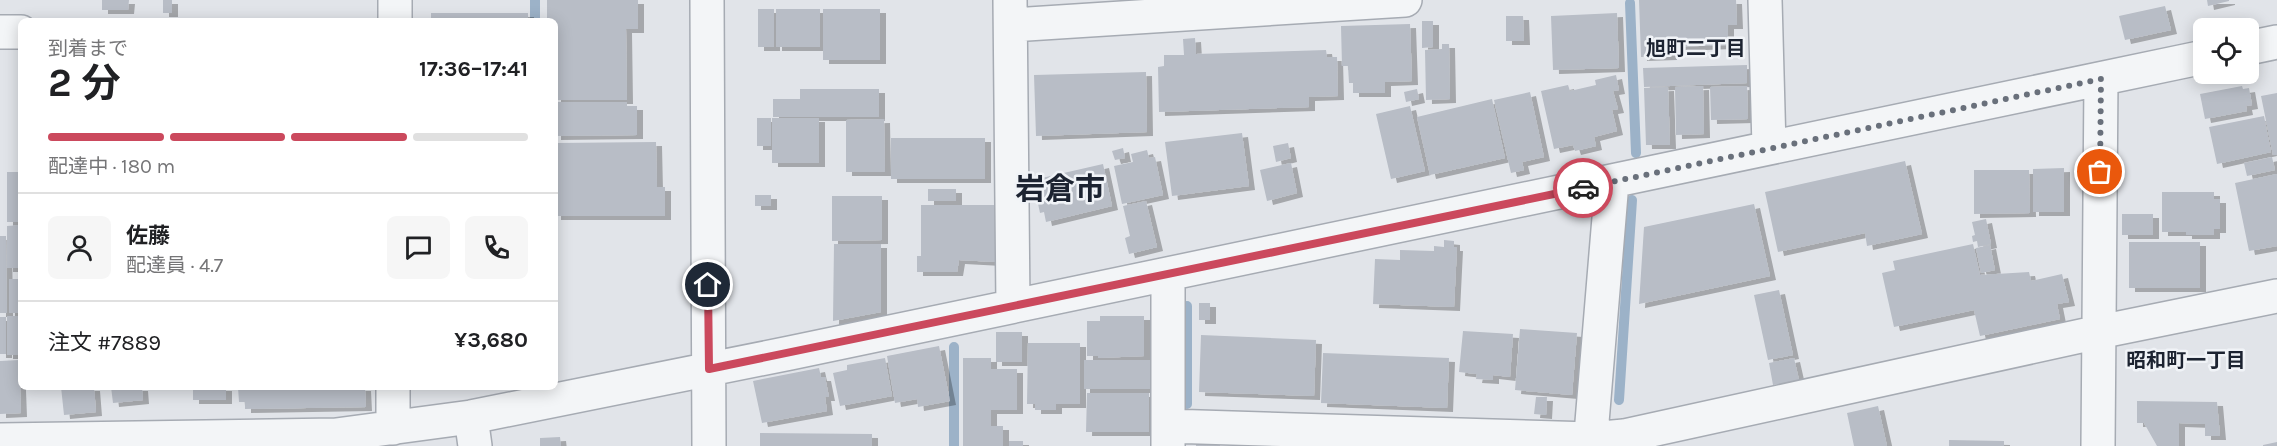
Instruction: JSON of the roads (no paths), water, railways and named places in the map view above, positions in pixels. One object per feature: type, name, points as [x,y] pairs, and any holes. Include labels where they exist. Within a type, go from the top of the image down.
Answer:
[{"type":"street","points":[[395,0],[395,18]]},
{"type":"street","points":[[707,0],[709,446]]},
{"type":"street","points":[[1013,306],[1011,12],[1405,0]]},
{"type":"street","points":[[1765,0],[1770,147]]},
{"type":"street","points":[[0,32],[18,32]]},
{"type":"street","points":[[2259,46],[2277,42]]},
{"type":"street","points":[[0,440],[336,435],[393,428],[473,432],[709,369],[2193,59]]},
{"type":"street","points":[[2098,446],[2101,79]]},
{"type":"street","points":[[1591,442],[1611,182]]},
{"type":"street","points":[[1168,274],[1168,436],[1591,442],[2099,332],[2277,296]]},
{"type":"street","points":[[393,390],[393,428]]},
{"type":"waterway","points":[[535,0],[535,18]]},
{"type":"waterway","points":[[1630,3],[1636,153]]},
{"type":"waterway","points":[[1619,400],[1632,200]]},
{"type":"waterway","points":[[1187,306],[1187,404]]},
{"type":"waterway","points":[[954,347],[954,446]]},
{"type":"district","name":"旭町二丁目","points":[[1696,48]]},
{"type":"district","name":"岩倉市","points":[[1060,189]]},
{"type":"district","name":"昭和町一丁目","points":[[2186,360]]}]
